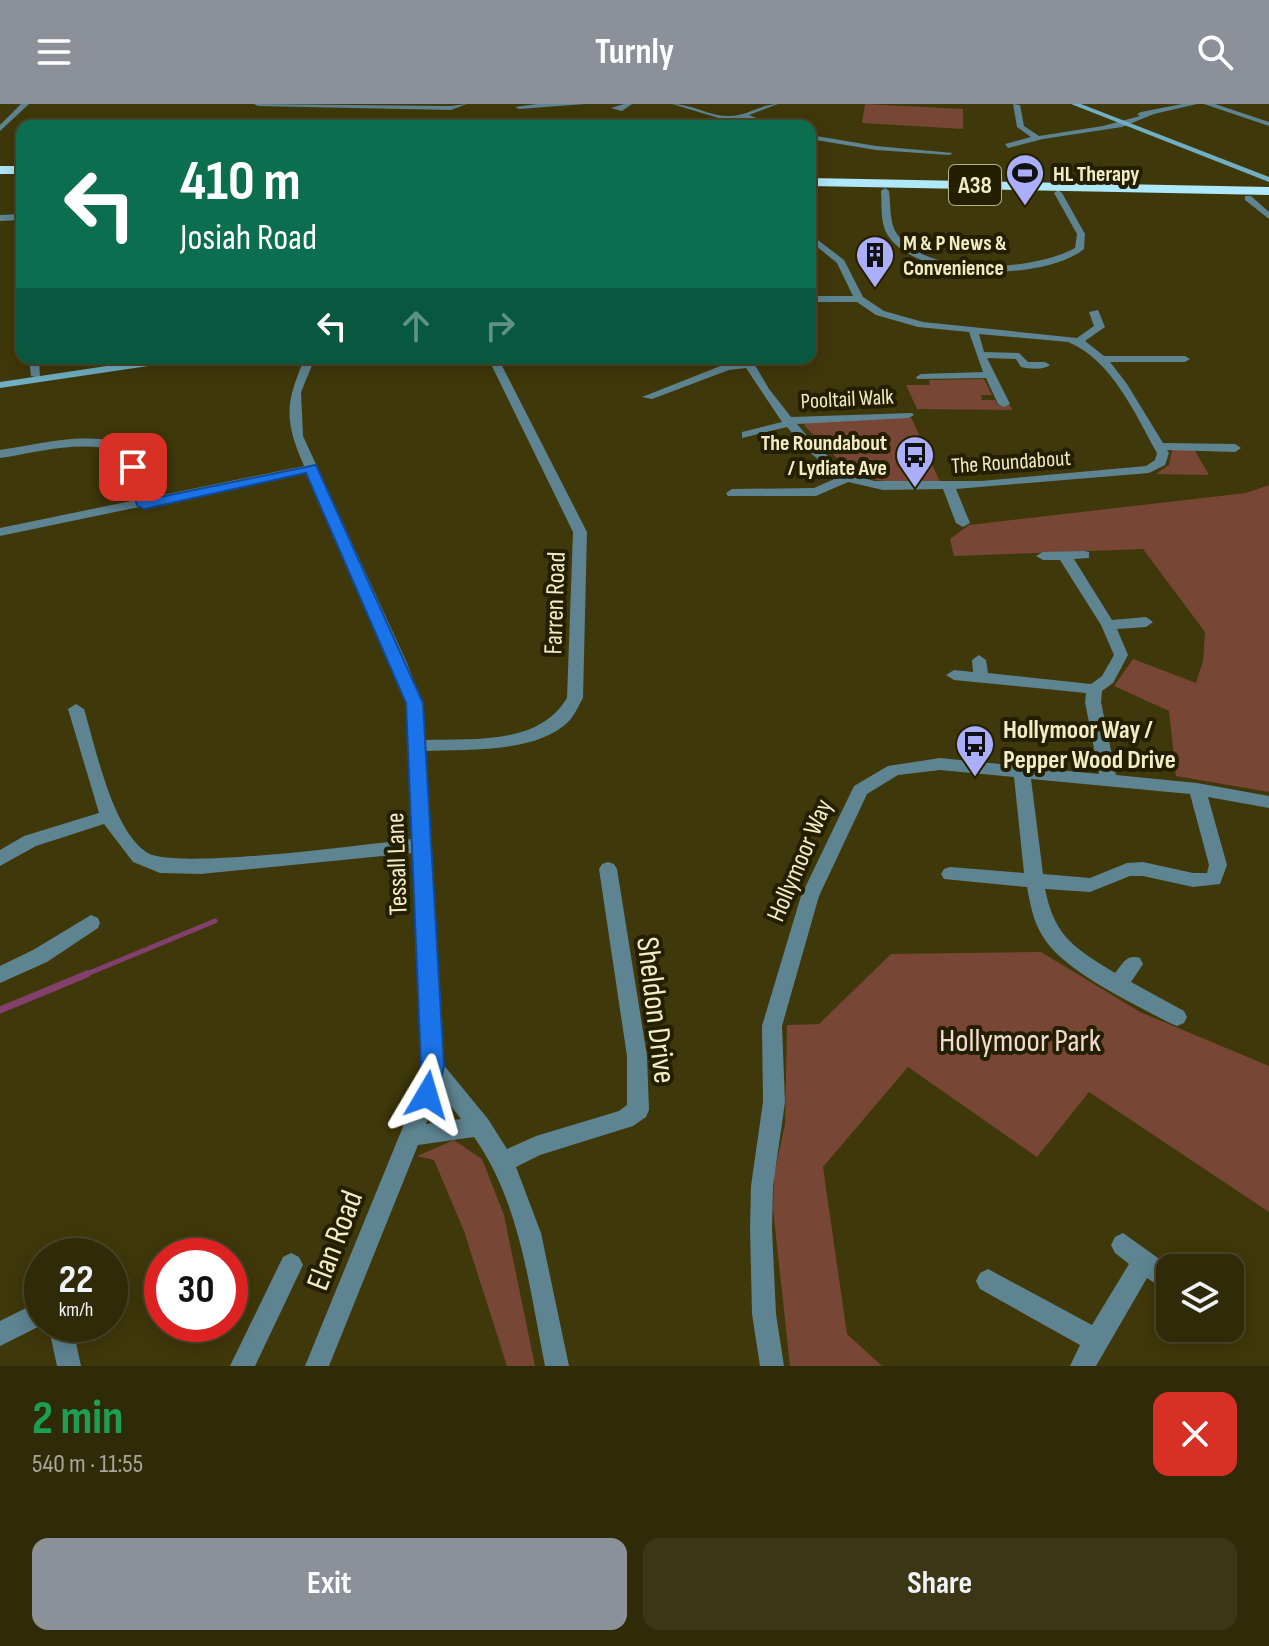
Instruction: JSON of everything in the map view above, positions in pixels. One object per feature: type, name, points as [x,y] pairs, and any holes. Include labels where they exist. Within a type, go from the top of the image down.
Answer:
[{"type":"highway","name":"A38","points":[[816,182],[1143,192],[1248,198],[1267,206]]},
{"type":"highway","name":"A38","points":[[816,190],[1058,193],[1143,192],[1169,188],[1269,191]]},
{"type":"highway","points":[[1169,188],[1225,192],[1248,198]]},
{"type":"street","points":[[0,129],[25,104]]},
{"type":"street","points":[[258,104],[451,108],[463,104]]},
{"type":"street","points":[[524,106],[581,104]]},
{"type":"street","points":[[615,108],[622,109],[628,104]]},
{"type":"street","points":[[676,104],[730,119]]},
{"type":"street","points":[[727,120],[774,104]]},
{"type":"street","points":[[1075,104],[1207,149],[1268,176]]},
{"type":"street","points":[[1084,104],[1268,176]]},
{"type":"street","points":[[1091,104],[1122,120]]},
{"type":"street","points":[[1008,146],[1036,137],[1193,104]]},
{"type":"street","points":[[1208,104],[1267,123]]},
{"type":"street","points":[[1016,105],[1021,127],[1036,137]]},
{"type":"street","points":[[742,115],[756,120]]},
{"type":"street","points":[[816,138],[876,148],[949,153]]},
{"type":"street","points":[[1187,189],[1250,187],[1268,176]]},
{"type":"street","points":[[885,191],[891,232],[901,242],[949,263],[1001,270],[1050,265],[1079,249],[1081,234],[1058,193]]},
{"type":"street","points":[[0,216],[7,205]]},
{"type":"street","points":[[816,242],[841,262],[859,299],[880,313],[908,322],[1079,341],[1096,349],[1104,359],[1159,446],[1235,448]]},
{"type":"street","points":[[816,299],[859,299]]},
{"type":"street","points":[[1079,341],[1100,327],[1096,315],[1081,318]]},
{"type":"street","points":[[973,330],[980,355],[1002,401],[983,398]]},
{"type":"street","points":[[980,355],[1019,356],[1025,365],[1045,365]]},
{"type":"street","points":[[1104,359],[1185,359]]},
{"type":"street","points":[[35,364],[36,376]]},
{"type":"street","points":[[0,385],[36,376],[87,375],[145,364]]},
{"type":"street","name":"Tessall Lane","points":[[307,364],[295,392],[293,410],[297,436],[400,663],[414,703],[419,746],[432,1066]]},
{"type":"street","name":"Farren Road","points":[[419,746],[514,739],[539,733],[570,712],[575,698],[580,532],[496,364]]},
{"type":"street","points":[[670,401],[653,395],[737,364]]},
{"type":"street","points":[[742,497],[816,492],[847,478],[789,422],[749,364]]},
{"type":"street","points":[[921,377],[989,375]]},
{"type":"street","name":"Pooltail Walk","points":[[789,422],[908,415]]},
{"type":"street","points":[[754,435],[789,422]]},
{"type":"street","points":[[0,454],[93,442],[112,444],[126,450],[144,505]]},
{"type":"street","name":"The Roundabout","points":[[847,478],[871,485],[948,486],[1149,469],[1163,458],[1159,446]]},
{"type":"street","points":[[0,532],[144,505],[311,468]]},
{"type":"street","points":[[948,486],[963,523]]},
{"type":"street","points":[[1043,556],[1084,555]]},
{"type":"street","points":[[954,675],[980,668],[1094,689],[1108,679],[1121,655],[1108,625],[1065,556]]},
{"type":"street","points":[[1108,625],[1146,622]]},
{"type":"street","points":[[1094,689],[1093,702],[1109,780]]},
{"type":"street","points":[[76,709],[109,816],[139,857],[160,866],[201,867],[423,845]]},
{"type":"street","name":"Hollymoor Way","points":[[772,1366],[764,1314],[761,1229],[762,1186],[774,1102],[772,1026],[810,896],[860,790],[894,770],[940,764],[1197,789],[1269,802]]},
{"type":"street","points":[[1022,772],[1036,881],[1050,932],[1061,944],[1119,983],[1177,1017]]},
{"type":"street","points":[[950,874],[1090,885],[1107,882],[1129,869],[1151,870],[1198,883],[1214,879],[1218,865],[1197,789]]},
{"type":"street","points":[[0,859],[30,841],[109,816]]},
{"type":"street","name":"Sheldon Drive","points":[[503,1162],[536,1146],[625,1119],[638,1110],[637,1056],[608,869]]},
{"type":"street","points":[[0,975],[40,956],[91,923]]},
{"type":"street","points":[[1119,983],[1133,964]]},
{"type":"street","points":[[432,1066],[480,1126],[503,1162],[524,1218],[557,1366]]},
{"type":"street","name":"Elan Road","points":[[317,1366],[427,1095],[432,1066]]},
{"type":"street","points":[[410,1136],[480,1126]]},
{"type":"street","points":[[1123,1245],[1156,1270]]},
{"type":"street","points":[[1082,1366],[1144,1261]]},
{"type":"street","points":[[242,1366],[291,1265]]},
{"type":"street","points":[[988,1281],[1095,1340]]},
{"type":"street","points":[[0,1334],[24,1321]]},
{"type":"street","points":[[64,1342],[69,1366]]},
{"type":"green space","points":[[865,104],[963,109],[963,129],[862,123]]},
{"type":"green space","points":[[984,379],[992,395],[981,395],[982,400],[1010,405],[1012,410],[917,409],[906,385],[930,385],[929,380]]},
{"type":"green space","points":[[911,417],[940,482],[892,482],[863,476],[837,459],[804,425],[808,421]]},
{"type":"green space","points":[[1194,449],[1209,475],[1156,474],[1169,465],[1172,450]]},
{"type":"green space","points":[[1269,485],[1269,792],[1176,776],[1169,711],[1114,686],[1133,659],[1196,683],[1203,661],[1205,632],[1143,549],[954,556],[950,539],[969,525],[1246,493]]},
{"type":"green space","name":"Hollymoor Park","points":[[1041,952],[1140,1012],[1269,1066],[1269,1212],[1089,1092],[1037,1157],[908,1067],[823,1167],[847,1334],[882,1366],[790,1366],[773,1209],[774,1175],[785,1124],[787,1025],[819,1024],[891,954]]},
{"type":"green space","points":[[454,1140],[482,1159],[504,1215],[535,1366],[507,1366],[464,1231],[434,1160],[417,1156]]},
{"type":"waterway","points":[[82,976],[215,921]]},
{"type":"waterway","points":[[0,1010],[87,974]]},
{"type":"place","name":"HL Therapy","points":[[1025,207]]},
{"type":"place","name":"M & P News & Convenience","points":[[875,289]]},
{"type":"place","name":"The Roundabout / Lydiate Ave","points":[[915,489]]},
{"type":"place","name":"Hollymoor Way / Pepper Wood Drive","points":[[975,778]]},
{"type":"route","points":[[133,467],[144,505],[311,468],[400,663],[414,703],[419,746],[432,1066],[427,1095]]}]
